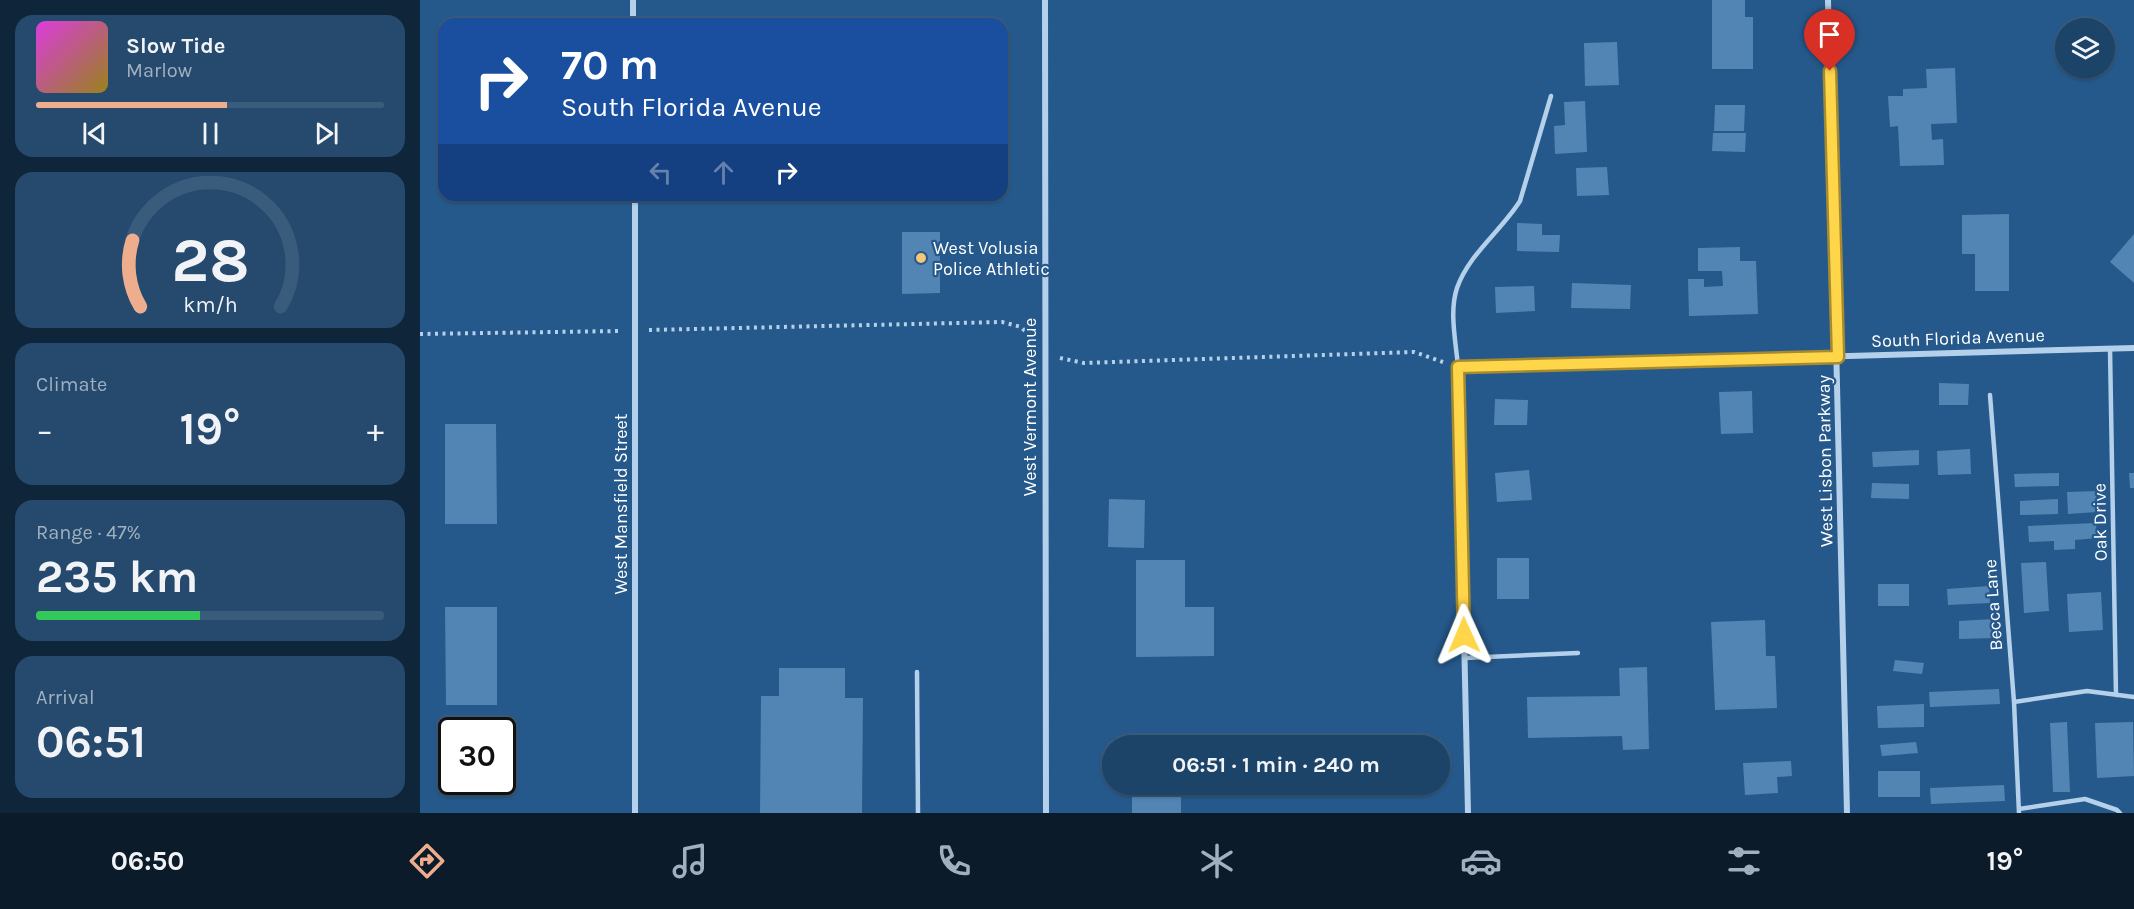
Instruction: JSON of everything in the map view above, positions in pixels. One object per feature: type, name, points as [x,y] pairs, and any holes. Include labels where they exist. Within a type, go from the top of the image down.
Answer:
[{"type":"street","points":[[633,0],[633,18]]},
{"type":"street","name":"West Vermont Avenue","points":[[1045,0],[1046,813]]},
{"type":"street","name":"West Lisbon Parkway","points":[[1828,0],[1847,813]]},
{"type":"street","name":"West Mansfield Street","points":[[635,201],[635,813]]},
{"type":"street","name":"South Florida Avenue","points":[[1458,367],[2134,348]]},
{"type":"street","points":[[1458,367],[1468,813]]},
{"type":"lane","points":[[1458,367],[1453,320],[1456,290],[1474,258],[1520,201],[1551,96]]},
{"type":"lane","name":"Oak Drive","points":[[2110,349],[2116,695]]},
{"type":"lane","name":"Becca Lane","points":[[1990,395],[2014,702],[2019,811]]},
{"type":"lane","points":[[1464,658],[1578,653]]},
{"type":"lane","points":[[916,672],[918,813]]},
{"type":"lane","points":[[2014,702],[2087,691],[2134,697]]},
{"type":"lane","points":[[2019,811],[2085,799],[2120,813]]},
{"type":"path","points":[[420,334],[1002,322],[1021,327],[1045,350],[1063,360],[1084,363],[1414,352],[1458,367]]},
{"type":"building","points":[[1712,0],[1745,0],[1745,17],[1753,17],[1753,69],[1712,69]]},
{"type":"building","points":[[1617,42],[1619,85],[1585,86],[1584,43]]},
{"type":"building","points":[[1955,68],[1957,123],[1931,124],[1932,140],[1943,139],[1944,165],[1900,166],[1898,126],[1890,127],[1888,96],[1903,96],[1903,89],[1927,88],[1926,69]]},
{"type":"building","points":[[1585,101],[1587,152],[1555,154],[1554,126],[1565,125],[1564,102]]},
{"type":"building","points":[[1715,105],[1745,105],[1744,131],[1714,131]]},
{"type":"building","points":[[1713,133],[1746,133],[1745,152],[1712,151]]},
{"type":"building","points":[[1607,167],[1609,195],[1577,196],[1576,168]]},
{"type":"building","points":[[2009,214],[2009,291],[1975,291],[1975,254],[1962,254],[1962,215]]},
{"type":"building","points":[[1517,223],[1542,224],[1542,235],[1560,235],[1559,252],[1517,251]]},
{"type":"building","points":[[902,232],[940,232],[940,293],[902,294]]},
{"type":"building","points":[[2134,234],[2134,283],[2110,262]]},
{"type":"building","points":[[1740,247],[1740,261],[1756,261],[1758,314],[1689,316],[1688,279],[1704,279],[1704,287],[1723,286],[1722,271],[1698,271],[1698,248]]},
{"type":"building","points":[[1572,283],[1631,285],[1630,309],[1571,308]]},
{"type":"building","points":[[1534,286],[1535,311],[1496,313],[1495,287]]},
{"type":"building","points":[[1939,383],[1969,384],[1968,405],[1939,405]]},
{"type":"building","points":[[1752,391],[1753,433],[1721,434],[1719,392]]},
{"type":"building","points":[[1495,399],[1528,400],[1527,425],[1494,425]]},
{"type":"building","points":[[445,424],[496,424],[497,524],[445,524]]},
{"type":"building","points":[[1970,449],[1971,474],[1938,475],[1937,451]]},
{"type":"building","points":[[1919,450],[1919,465],[1873,467],[1872,452]]},
{"type":"building","points":[[1529,470],[1532,500],[1497,502],[1495,473]]},
{"type":"building","points":[[2059,473],[2059,486],[2015,487],[2014,474]]},
{"type":"building","points":[[2129,473],[2134,473],[2134,488],[2130,488]]},
{"type":"building","points":[[1872,483],[1909,484],[1909,499],[1871,498]]},
{"type":"building","points":[[2096,491],[2097,512],[2068,514],[2067,492]]},
{"type":"building","points":[[1109,499],[1145,500],[1144,548],[1108,547]]},
{"type":"building","points":[[2058,499],[2058,514],[2020,515],[2020,501]]},
{"type":"building","points":[[2096,523],[2097,538],[2075,540],[2075,549],[2054,550],[2054,541],[2029,542],[2028,526]]},
{"type":"building","points":[[1497,558],[1529,558],[1529,599],[1497,599]]},
{"type":"building","points":[[1136,560],[1185,560],[1185,607],[1214,607],[1214,656],[1136,657]]},
{"type":"building","points":[[2046,562],[2049,611],[2024,613],[2021,563]]},
{"type":"building","points":[[1878,584],[1909,584],[1909,606],[1878,606]]},
{"type":"building","points":[[1989,586],[1990,603],[1948,605],[1947,589]]},
{"type":"building","points":[[2101,592],[2103,630],[2069,632],[2067,594]]},
{"type":"building","points":[[445,607],[497,607],[497,705],[446,705]]},
{"type":"building","points":[[1993,619],[1994,638],[1959,639],[1959,621]]},
{"type":"building","points":[[1765,620],[1766,656],[1775,656],[1777,708],[1715,710],[1711,622]]},
{"type":"building","points":[[1895,660],[1924,663],[1922,674],[1893,671]]},
{"type":"building","points":[[1647,667],[1649,749],[1623,750],[1622,736],[1528,738],[1527,697],[1620,696],[1619,668]]},
{"type":"building","points":[[779,668],[845,668],[845,698],[863,698],[862,813],[760,813],[761,696],[779,696]]},
{"type":"building","points":[[1999,689],[2000,704],[1930,707],[1929,692]]},
{"type":"building","points":[[1924,704],[1924,727],[1878,728],[1877,706]]},
{"type":"building","points":[[2067,722],[2070,792],[2053,792],[2050,723]]},
{"type":"building","points":[[2133,722],[2134,776],[2097,778],[2095,723]]},
{"type":"building","points":[[1916,742],[1918,753],[1882,756],[1880,745]]},
{"type":"building","points":[[1791,761],[1792,776],[1777,777],[1778,793],[1745,795],[1743,763]]},
{"type":"building","points":[[1878,771],[1920,771],[1920,797],[1878,797]]},
{"type":"building","points":[[2004,785],[2005,801],[1931,804],[1930,788]]},
{"type":"building","points":[[1132,795],[1181,795],[1181,813],[1132,813]]},
{"type":"place","name":"West Volusia Police Athletic","points":[[921,258]]},
{"type":"route","points":[[1464,635],[1458,367],[1838,357],[1830,71]]}]
